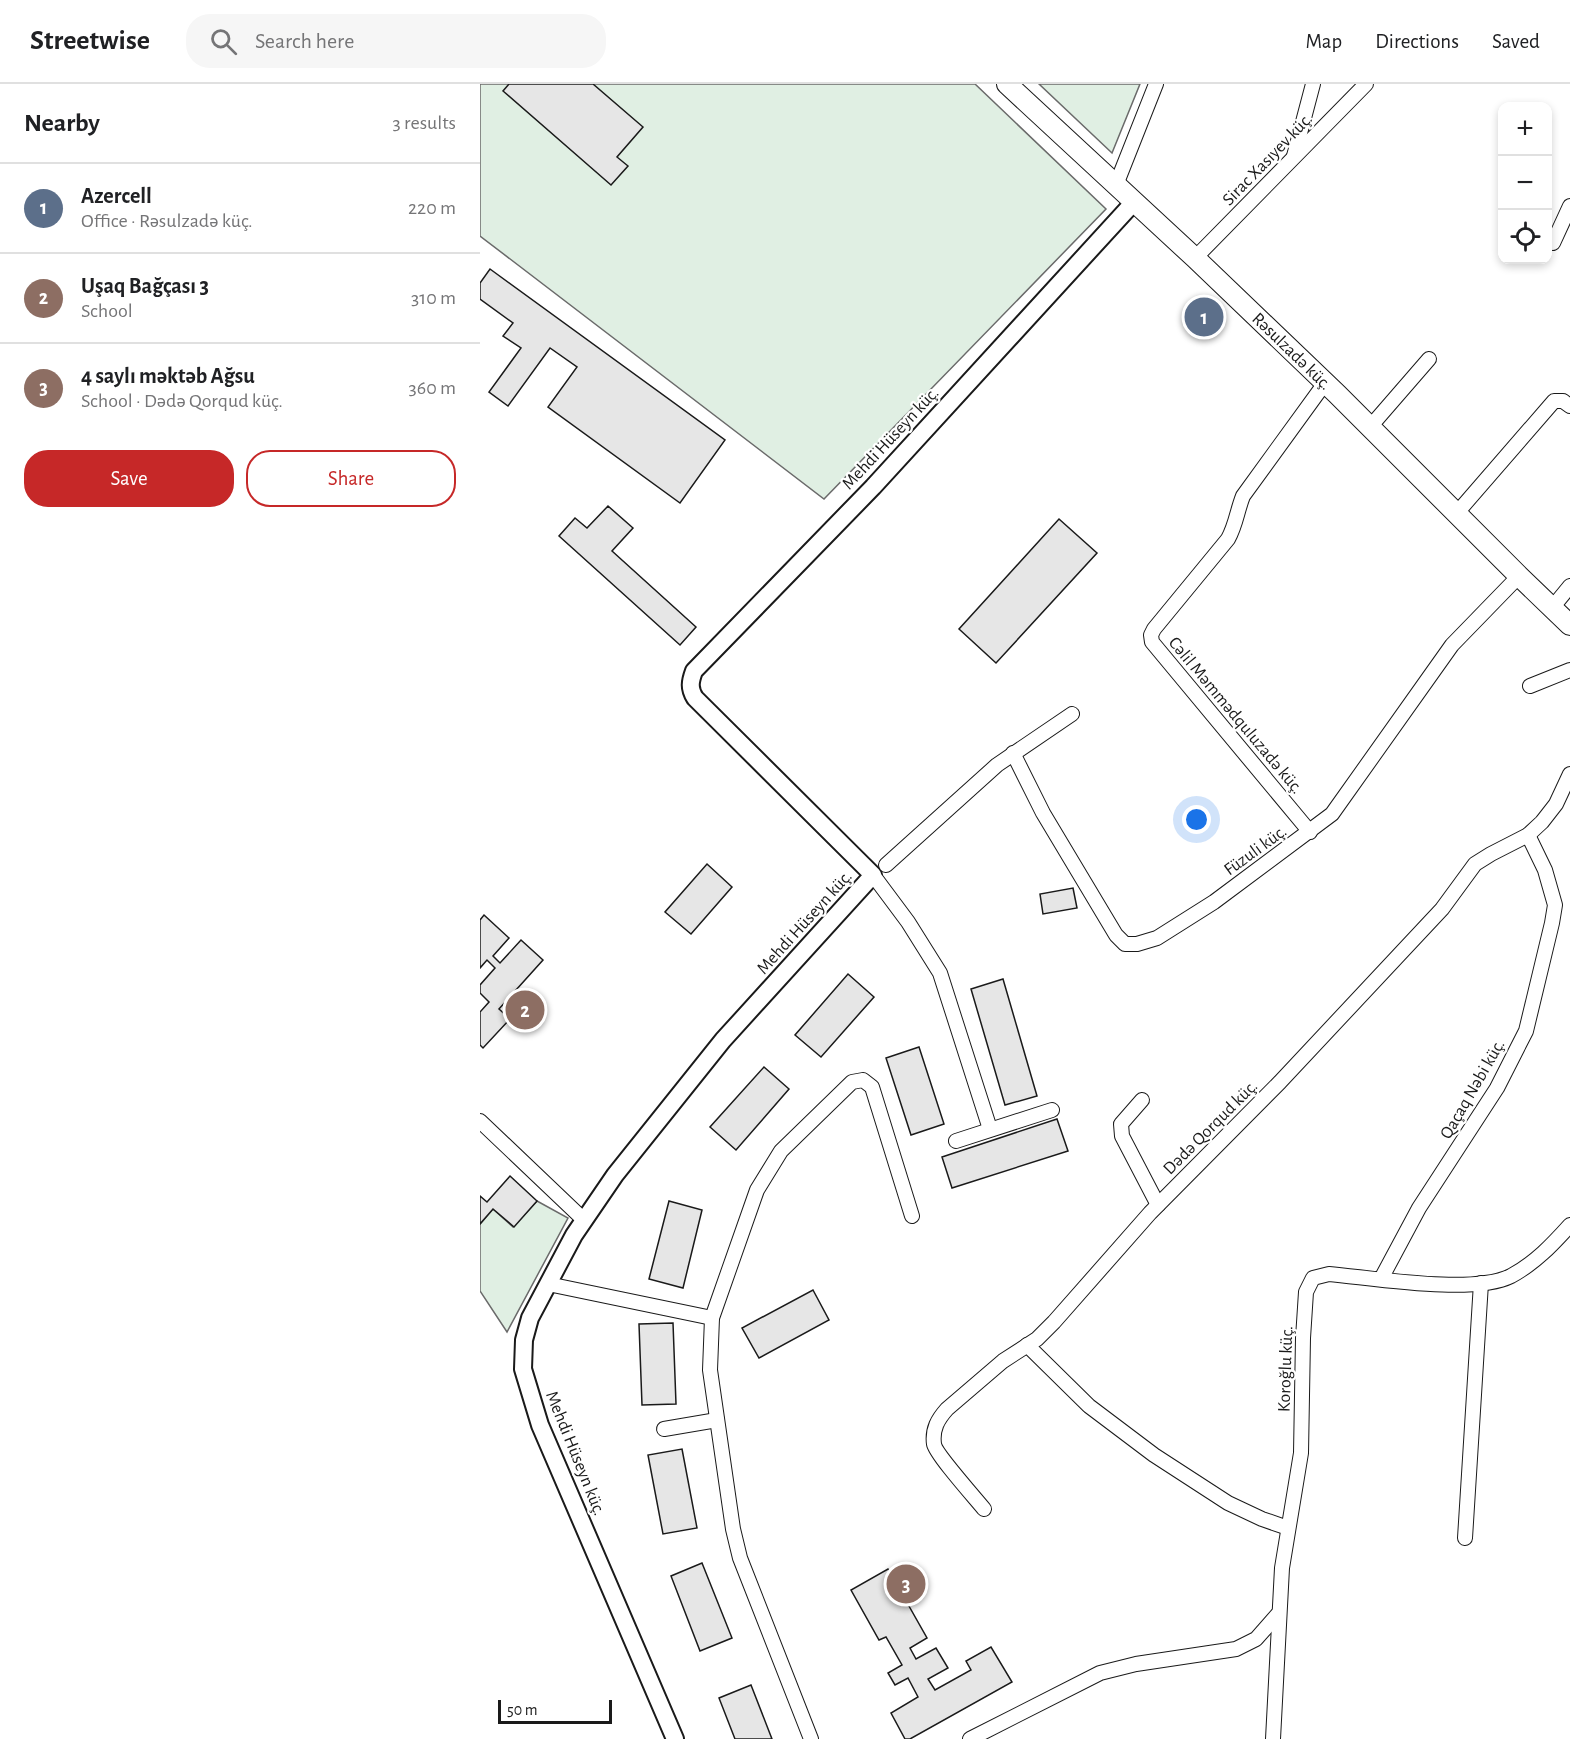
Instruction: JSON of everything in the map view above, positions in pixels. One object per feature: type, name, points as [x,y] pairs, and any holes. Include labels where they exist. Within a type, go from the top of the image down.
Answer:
[{"type":"main road","name":"Rəsulzadə küç.","points":[[1009,85],[1325,383],[1570,625]]},
{"type":"street","points":[[1116,185],[1156,84]]},
{"type":"street","points":[[1293,158],[1313,84]]},
{"type":"street","name":"Sirac Xasıyev küç.","points":[[1195,258],[1366,84]]},
{"type":"street","name":"Mehdi Hüseyn küç.","points":[[671,1738],[540,1425],[524,1369],[524,1340],[530,1318],[574,1235],[615,1175],[723,1040],[879,870],[695,698],[690,682],[694,671],[873,487],[1134,202]]},
{"type":"street","points":[[1553,243],[1570,206]]},
{"type":"street","points":[[1370,427],[1429,359]]},
{"type":"street","name":"Cəlil Məmmədquluzadə küç.","points":[[1310,832],[1152,642],[1150,635],[1228,539],[1235,527],[1243,496],[1325,383]]},
{"type":"street","points":[[1456,514],[1554,401],[1563,401],[1570,406]]},
{"type":"street","name":"Füzuli küç.","points":[[1013,753],[1043,813],[1116,935],[1125,944],[1137,944],[1157,938],[1214,902],[1332,814],[1452,645],[1519,576]]},
{"type":"street","points":[[1552,608],[1570,586]]},
{"type":"street","points":[[1530,686],[1570,670]]},
{"type":"street","points":[[990,1129],[940,973],[879,870],[997,765],[1072,714]]},
{"type":"street","name":"Dədə Qorqud küç.","points":[[984,1509],[934,1447],[933,1431],[939,1418],[1003,1361],[1038,1339],[1158,1205],[1280,1082],[1442,909],[1475,864],[1528,835],[1542,822],[1556,804],[1570,774]]},
{"type":"street","name":"Qaçaq Nəbi küç.","points":[[1381,1279],[1419,1208],[1497,1088],[1526,1031],[1556,904],[1545,870],[1528,835]]},
{"type":"street","points":[[811,1739],[740,1558],[733,1529],[710,1370],[712,1318],[757,1190],[781,1151],[852,1082],[863,1080],[872,1087],[912,1216]]},
{"type":"street","points":[[1142,1100],[1120,1124],[1122,1136],[1158,1205]]},
{"type":"street","points":[[956,1141],[1052,1110]]},
{"type":"street","points":[[480,1121],[584,1220]]},
{"type":"street","name":"Koroğlu küç.","points":[[1273,1739],[1278,1614],[1282,1568],[1301,1453],[1306,1292],[1313,1278],[1329,1274],[1438,1284],[1481,1283],[1510,1276],[1540,1257],[1570,1225]]},
{"type":"street","points":[[1465,1538],[1481,1283]]},
{"type":"street","points":[[548,1284],[712,1318]]},
{"type":"street","points":[[1027,1345],[1089,1406],[1154,1455],[1228,1503],[1288,1528]]},
{"type":"street","points":[[664,1429],[717,1420]]},
{"type":"street","points":[[970,1739],[1100,1673],[1136,1664],[1236,1649],[1256,1639],[1278,1614]]},
{"type":"green space","points":[[480,84],[975,84],[1106,209],[824,499],[480,236]]},
{"type":"green space","points":[[1039,84],[1140,84],[1112,153]]},
{"type":"green space","points":[[537,1201],[568,1218],[507,1332],[480,1291],[480,1224],[493,1209],[513,1227]]},
{"type":"building","points":[[509,84],[593,84],[643,127],[617,157],[628,166],[611,185],[503,91]]},
{"type":"building","points":[[490,269],[725,440],[680,503],[548,407],[577,367],[550,348],[508,406],[489,392],[521,348],[503,336],[513,323],[480,299],[480,283]]},
{"type":"building","points":[[608,506],[633,528],[612,551],[696,627],[680,645],[559,536],[575,518],[587,528]]},
{"type":"building","points":[[1059,519],[1097,553],[996,663],[959,629]]},
{"type":"building","points":[[707,864],[732,887],[691,934],[665,912]]},
{"type":"building","points":[[1073,888],[1077,908],[1043,914],[1040,894]]},
{"type":"building","points":[[484,915],[509,938],[493,956],[500,963],[521,940],[543,960],[499,1009],[510,1019],[483,1048],[480,1045],[480,1012],[489,1002],[480,993],[480,985],[495,968],[487,960],[480,968],[480,920]]},
{"type":"building","points":[[848,974],[874,997],[821,1057],[795,1035]]},
{"type":"building","points":[[1003,979],[1037,1096],[1005,1105],[971,989]]},
{"type":"building","points":[[919,1047],[944,1124],[911,1135],[886,1058]]},
{"type":"building","points":[[764,1067],[789,1089],[736,1150],[710,1127]]},
{"type":"building","points":[[1057,1119],[1068,1151],[952,1188],[942,1157]]},
{"type":"building","points":[[510,1176],[537,1201],[514,1227],[493,1209],[480,1224],[480,1196],[487,1202]]},
{"type":"building","points":[[669,1201],[702,1210],[683,1288],[649,1279]]},
{"type":"building","points":[[813,1290],[829,1320],[759,1358],[742,1328]]},
{"type":"building","points":[[673,1323],[676,1404],[642,1405],[639,1324]]},
{"type":"building","points":[[682,1449],[697,1528],[663,1534],[648,1455]]},
{"type":"building","points":[[702,1563],[732,1638],[700,1651],[671,1576]]},
{"type":"building","points":[[888,1569],[927,1638],[910,1648],[916,1659],[936,1648],[948,1668],[928,1679],[935,1690],[971,1670],[966,1661],[991,1647],[1012,1682],[910,1739],[905,1739],[891,1713],[918,1697],[908,1678],[895,1685],[888,1673],[902,1665],[886,1637],[879,1640],[851,1590]]},
{"type":"building","points":[[751,1685],[772,1739],[735,1739],[719,1698]]},
{"type":"place","name":"Azercell","points":[[1204,317]]},
{"type":"place","name":"Uşaq Bağçası 3","points":[[525,1010]]},
{"type":"place","name":"4 saylı məktəb Ağsu","points":[[906,1584]]}]
